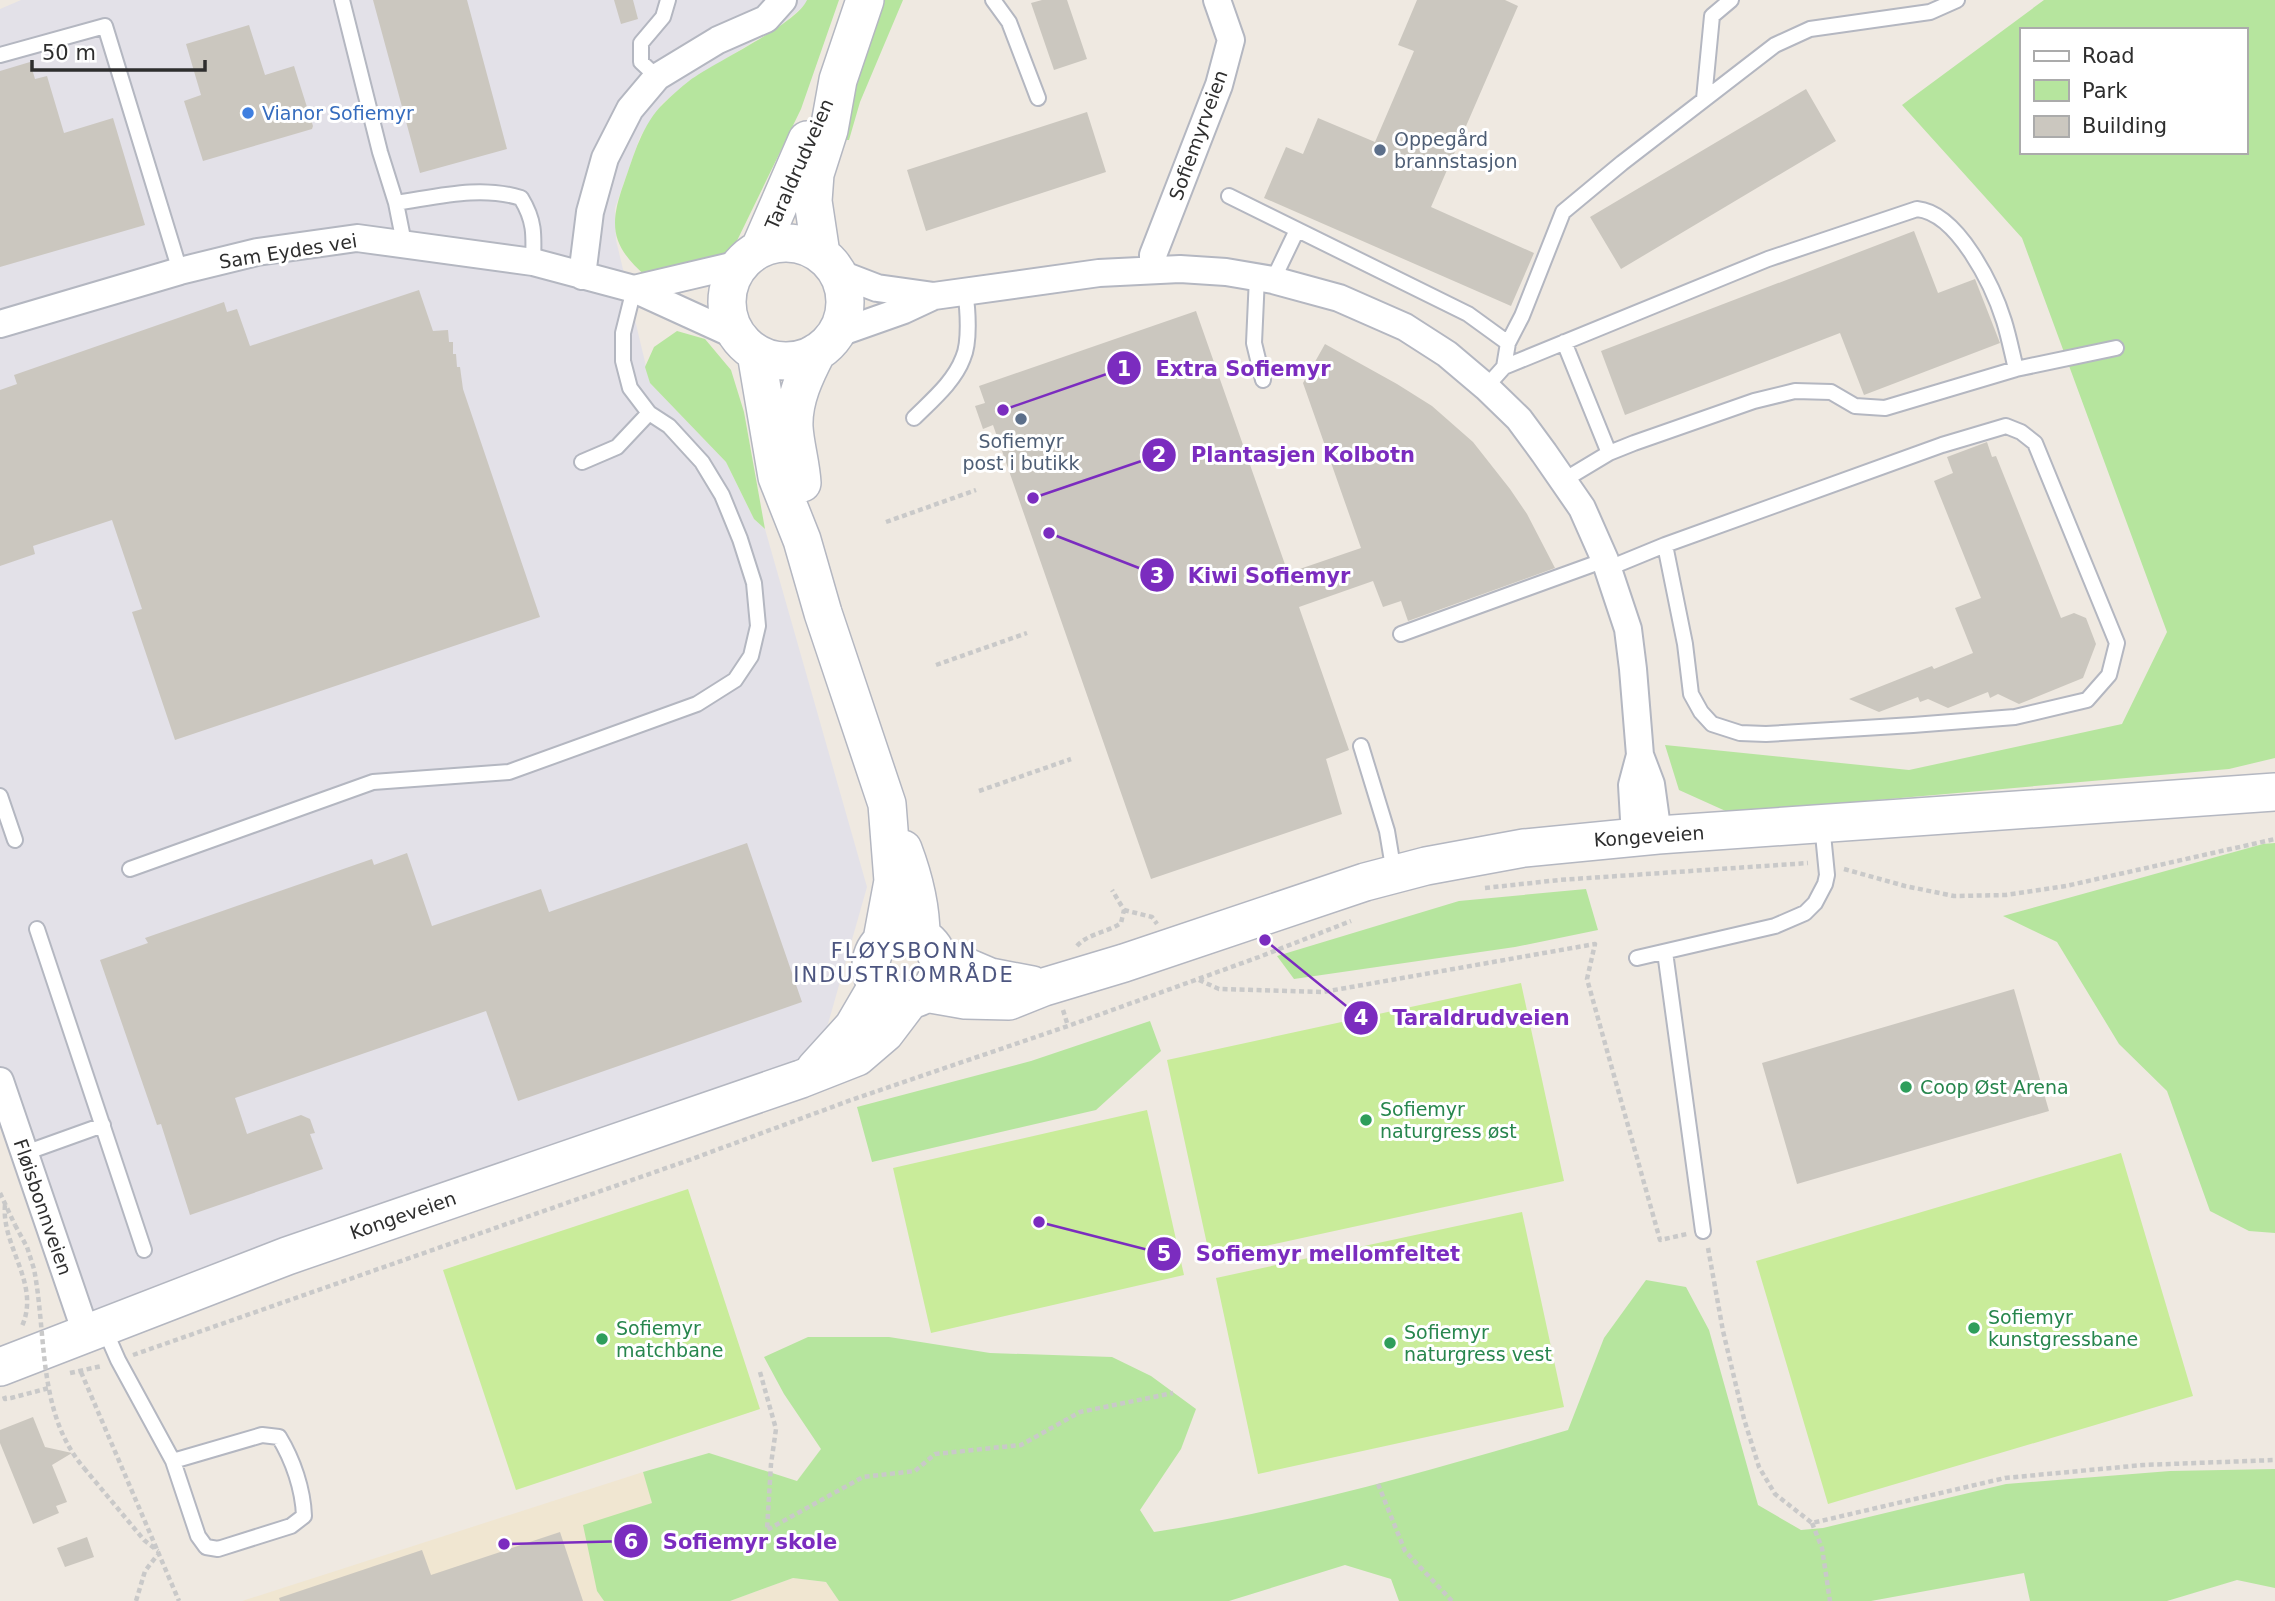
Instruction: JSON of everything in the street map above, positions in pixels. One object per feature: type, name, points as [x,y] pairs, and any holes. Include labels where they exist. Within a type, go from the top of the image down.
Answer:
[{"type":"main road","name":"Taraldrudveien","points":[[829,264],[813,201],[815,174],[828,130],[838,80],[865,0]]},
{"type":"main road","name":"Taraldrudveien","points":[[750,256],[838,80]]},
{"type":"main road","points":[[802,540],[802,478],[794,425],[797,398],[805,375],[841,323],[845,303],[843,285],[829,264],[810,248],[791,242],[772,244],[750,256],[733,275],[726,299],[727,312],[746,344],[777,477],[802,540],[823,613],[878,772],[887,809],[914,876],[921,918],[938,973],[933,984],[904,993],[872,975],[871,962],[874,950],[882,940],[893,881],[887,809]]},
{"type":"main road","points":[[746,344],[775,360],[792,361],[826,343]]},
{"type":"main road","name":"Kongeveien","points":[[6,1383],[94,1330],[220,1280],[810,1074],[853,1027],[904,993],[965,1000],[1009,1001],[1044,987],[1111,968],[1333,892],[1394,874],[1524,848],[1646,836],[2275,792]]},
{"type":"main road","points":[[882,940],[901,932],[929,945]]},
{"type":"main road","name":"Kongeveien","points":[[929,945],[990,977],[1044,987]]},
{"type":"street","points":[[582,275],[590,212],[605,158],[630,110],[657,77],[718,40],[766,19],[783,0]]},
{"type":"street","name":"Sofiemyrveien","points":[[1153,270],[1153,255],[1219,85],[1231,40],[1217,0]]},
{"type":"street","name":"Sam Eydes vei","points":[[0,324],[180,271],[257,253],[357,238],[533,262],[634,289],[746,344]]},
{"type":"street","name":"Sam Eydes vei","points":[[634,289],[750,256]]},
{"type":"street","points":[[829,264],[877,288],[934,296],[1099,272],[1180,269],[1265,279],[1339,298],[1405,327],[1447,354],[1518,419],[1582,508],[1607,564],[1628,629],[1640,755],[1632,785],[1646,836]]},
{"type":"street","points":[[826,343],[934,296]]},
{"type":"street","name":"Fløisbonnveien","points":[[0,1083],[94,1330]]},
{"type":"lane","points":[[342,0],[380,152],[396,203],[404,243]]},
{"type":"lane","points":[[657,77],[641,62],[641,43],[663,17],[668,0]]},
{"type":"lane","points":[[993,0],[1009,22],[1038,98]]},
{"type":"lane","points":[[1704,99],[1712,16],[1731,0]]},
{"type":"lane","points":[[1504,367],[1508,343],[1522,316],[1563,212],[1775,45],[1810,29],[1930,12],[1957,0]]},
{"type":"lane","points":[[0,55],[105,26],[180,271]]},
{"type":"lane","points":[[396,203],[482,191],[502,192],[521,198],[532,216],[533,262]]},
{"type":"lane","points":[[1229,195],[1468,314],[1508,343]]},
{"type":"lane","points":[[1486,387],[1504,367],[1564,342],[1768,259],[1917,209],[1927,210],[1950,226],[1973,256],[1995,295],[2016,369]]},
{"type":"lane","points":[[1264,380],[1254,343],[1265,279],[1297,230]]},
{"type":"lane","points":[[130,869],[373,782],[509,772],[697,704],[735,680],[751,656],[758,626],[754,583],[722,495],[702,462],[668,426],[649,413],[630,388],[623,361],[623,333],[634,289]]},
{"type":"lane","points":[[914,418],[946,386],[964,357],[968,307],[965,292]]},
{"type":"lane","points":[[1564,342],[1609,453]]},
{"type":"lane","points":[[1564,480],[1609,453],[1754,401],[1795,391],[1831,392],[1855,405],[1885,408],[2016,369],[2116,348]]},
{"type":"lane","points":[[582,463],[617,447],[649,413]]},
{"type":"lane","points":[[1401,634],[1665,545],[1942,445],[2006,426],[2021,432],[2035,443],[2117,643],[2109,675],[2087,700],[2015,717],[1766,734],[1740,733],[1713,724],[1701,712],[1691,694],[1685,644],[1665,545]]},
{"type":"lane","points":[[1361,746],[1387,831],[1394,874]]},
{"type":"lane","points":[[0,796],[15,840]]},
{"type":"lane","points":[[1637,958],[1775,926],[1805,912],[1825,884],[1822,823]]},
{"type":"lane","points":[[37,929],[145,1250]]},
{"type":"lane","points":[[1665,952],[1703,1231]]},
{"type":"lane","points":[[25,1153],[103,1125]]},
{"type":"lane","points":[[94,1330],[118,1360],[173,1461],[198,1536],[205,1547],[218,1549],[290,1526],[304,1516],[303,1500],[289,1453],[279,1437],[262,1435],[173,1461]]},
{"type":"path","points":[[886,522],[976,490]]},
{"type":"path","points":[[936,665],[1027,633]]},
{"type":"path","points":[[979,791],[1071,759]]},
{"type":"path","points":[[1480,888],[1808,863],[1826,865],[1929,892],[1954,896],[2006,895],[2066,886],[2275,839]]},
{"type":"path","points":[[1075,948],[1081,941],[1113,929],[1121,923],[1124,910],[1112,890]]},
{"type":"path","points":[[1124,910],[1152,917],[1157,926]]},
{"type":"path","points":[[178,1601],[81,1372],[1199,980],[1363,917]]},
{"type":"path","points":[[1199,980],[1219,989],[1322,992],[1595,944],[1587,979],[1660,1240],[1703,1231],[1726,1344],[1744,1419],[1759,1466],[1775,1494],[1812,1523],[1822,1548],[1830,1601]]},
{"type":"path","points":[[0,1193],[27,1247],[36,1279],[49,1388],[58,1427],[84,1468],[144,1540],[159,1552]]},
{"type":"path","points":[[5,1205],[5,1227],[21,1269],[27,1297],[25,1319],[19,1330]]},
{"type":"path","points":[[760,1372],[776,1429],[767,1530],[863,1477],[915,1471],[935,1454],[1021,1445],[1080,1412],[1173,1393]]},
{"type":"path","points":[[6,1383],[49,1388]]},
{"type":"path","points":[[1812,1523],[2005,1478],[2143,1465],[2275,1460]]},
{"type":"path","points":[[1378,1484],[1405,1551],[1452,1601]]},
{"type":"path","points":[[136,1601],[145,1571],[159,1552]]},
{"type":"shaded area","name":"FLØYSBONN INDUSTRIOMRÅDE","points":[[21,0],[807,0],[805,5],[781,25],[689,81],[662,104],[640,137],[615,208],[616,240],[650,383],[726,462],[754,519],[765,529],[867,887],[820,1052],[76,1326],[0,1081],[0,9]]},
{"type":"shaded area","points":[[643,1472],[653,1503],[597,1590],[604,1601],[242,1601]]},
{"type":"shaded area","points":[[793,1578],[826,1582],[839,1601],[730,1601]]},
{"type":"green space","points":[[807,0],[839,0],[801,109],[732,251],[702,276],[647,277],[626,256],[616,235],[615,224],[624,183],[650,120],[664,103],[689,81],[771,32],[800,10]]},
{"type":"green space","points":[[879,0],[903,0],[860,102],[849,140],[837,140]]},
{"type":"green space","points":[[2044,0],[2275,0],[2275,758],[2229,769],[1730,813],[1679,790],[1665,745],[1909,770],[2122,724],[2167,632],[2022,238],[1902,105]]},
{"type":"green space","points":[[677,331],[705,339],[731,370],[744,412],[765,529],[754,519],[726,462],[650,383],[645,367],[654,347]]},
{"type":"green space","points":[[2275,843],[2275,1233],[2249,1231],[2210,1211],[2167,1091],[2119,1044],[2057,942],[2003,916],[2263,844]]},
{"type":"green space","points":[[1586,889],[1598,930],[1515,947],[1294,979],[1277,956],[1459,901]]},
{"type":"green space","name":"Sofiemyr naturgress øst","points":[[1521,983],[1564,1181],[1210,1258],[1167,1060]]},
{"type":"green space","points":[[1150,1021],[1161,1051],[1096,1110],[872,1162],[857,1107],[1031,1061]]},
{"type":"green space","points":[[1147,1110],[1184,1275],[931,1333],[893,1168]]},
{"type":"green space","name":"Sofiemyr kunstgressbane","points":[[2121,1153],[2193,1396],[1828,1504],[1756,1261]]},
{"type":"green space","name":"Sofiemyr matchbane","points":[[688,1189],[760,1409],[516,1490],[443,1270]]},
{"type":"green space","name":"Sofiemyr naturgress vest","points":[[1522,1212],[1564,1407],[1258,1474],[1216,1278]]},
{"type":"green space","points":[[1646,1280],[1686,1287],[1709,1330],[1758,1505],[1801,1530],[1823,1528],[2006,1484],[2170,1471],[2275,1469],[2275,1588],[2237,1580],[2167,1601],[2030,1601],[2024,1573],[1871,1601],[1399,1601],[1391,1579],[1345,1565],[1229,1601],[839,1601],[826,1582],[793,1578],[730,1601],[604,1601],[597,1591],[583,1525],[652,1503],[643,1472],[709,1453],[797,1481],[821,1449],[784,1394],[764,1357],[808,1337],[889,1337],[990,1353],[1112,1357],[1151,1376],[1196,1409],[1181,1449],[1140,1510],[1154,1532],[1311,1501],[1568,1430],[1604,1338]]},
{"type":"building","points":[[373,0],[467,0],[507,149],[420,173]]},
{"type":"building","points":[[614,0],[633,0],[638,19],[621,24]]},
{"type":"building","points":[[1067,0],[1087,59],[1054,70],[1031,3]]},
{"type":"building","name":"Oppegård brannstasjon","points":[[1417,0],[1505,0],[1518,6],[1431,207],[1534,253],[1511,306],[1264,198],[1286,147],[1303,154],[1318,118],[1375,142],[1414,51],[1398,45]]},
{"type":"building","points":[[249,25],[265,75],[294,66],[312,129],[203,161],[184,101],[201,95],[186,44]]},
{"type":"building","points":[[30,62],[35,79],[47,76],[64,133],[113,118],[145,225],[0,267],[0,71]]},
{"type":"building","points":[[1806,89],[1836,141],[1621,269],[1590,217]]},
{"type":"building","points":[[1087,112],[1106,172],[926,231],[907,170]]},
{"type":"building","points":[[1914,231],[1938,293],[1975,279],[2000,343],[1864,395],[1840,333],[1625,415],[1601,351]]},
{"type":"building","points":[[419,290],[433,331],[448,330],[449,342],[453,342],[453,354],[456,354],[457,367],[460,367],[463,389],[540,617],[175,740],[132,612],[142,609],[112,520],[33,546],[35,554],[0,566],[0,390],[17,384],[14,375],[224,302],[227,312],[237,309],[250,346]]},
{"type":"building","points":[[1196,311],[1288,573],[1361,548],[1303,383],[1325,344],[1432,406],[1473,442],[1527,514],[1555,568],[1408,621],[1401,601],[1383,607],[1373,581],[1299,607],[1349,750],[1326,759],[1342,814],[1151,879],[993,425],[983,429],[975,406],[985,403],[979,386]]},
{"type":"building","points":[[1987,442],[1992,457],[1996,456],[2061,618],[2074,613],[2086,618],[2096,644],[2083,678],[2019,704],[1998,694],[1990,698],[1988,692],[1948,708],[1928,699],[1920,702],[1918,697],[1879,712],[1849,699],[1973,653],[1955,608],[1981,598],[1934,481],[1953,473],[1947,457]]},
{"type":"building","points":[[747,843],[802,1002],[518,1101],[486,1011],[235,1098],[247,1134],[301,1115],[310,1119],[315,1133],[310,1134],[323,1169],[190,1215],[161,1124],[157,1125],[100,960],[148,943],[145,938],[372,859],[374,865],[407,853],[432,926],[541,889],[549,912]]},
{"type":"building","name":"Coop Øst Arena","points":[[2014,989],[2049,1111],[1797,1184],[1762,1063]]},
{"type":"building","points":[[33,1417],[45,1447],[72,1453],[52,1465],[67,1502],[56,1506],[59,1513],[33,1524],[0,1443],[0,1430]]},
{"type":"building","points":[[560,1532],[583,1601],[280,1601],[279,1598],[422,1550],[431,1575]]},
{"type":"building","points":[[87,1537],[94,1557],[65,1567],[57,1548]]},
{"type":"place","name":"Vianor Sofiemyr","points":[[248,113]]},
{"type":"place","name":"Oppegård brannstasjon","points":[[1380,150]]},
{"type":"place","name":"Extra Sofiemyr","points":[[1003,410]]},
{"type":"place","name":"Sofiemyr post i butikk","points":[[1021,419]]},
{"type":"place","name":"Plantasjen Kolbotn","points":[[1033,498]]},
{"type":"place","name":"Kiwi Sofiemyr","points":[[1049,533]]},
{"type":"place","name":"Taraldrudveien","points":[[1265,940]]},
{"type":"place","name":"Coop Øst Arena","points":[[1906,1087]]},
{"type":"place","name":"Sofiemyr naturgress øst","points":[[1366,1120]]},
{"type":"place","name":"Sofiemyr mellomfeltet","points":[[1039,1222]]},
{"type":"place","name":"Sofiemyr kunstgressbane","points":[[1974,1328]]},
{"type":"place","name":"Sofiemyr matchbane","points":[[602,1339]]},
{"type":"place","name":"Sofiemyr naturgress vest","points":[[1390,1343]]},
{"type":"place","name":"Sofiemyr skole","points":[[504,1544]]},
{"type":"district","name":"FLØYSBONN INDUSTRIOMRÅDE","points":[[904,963]]}]
